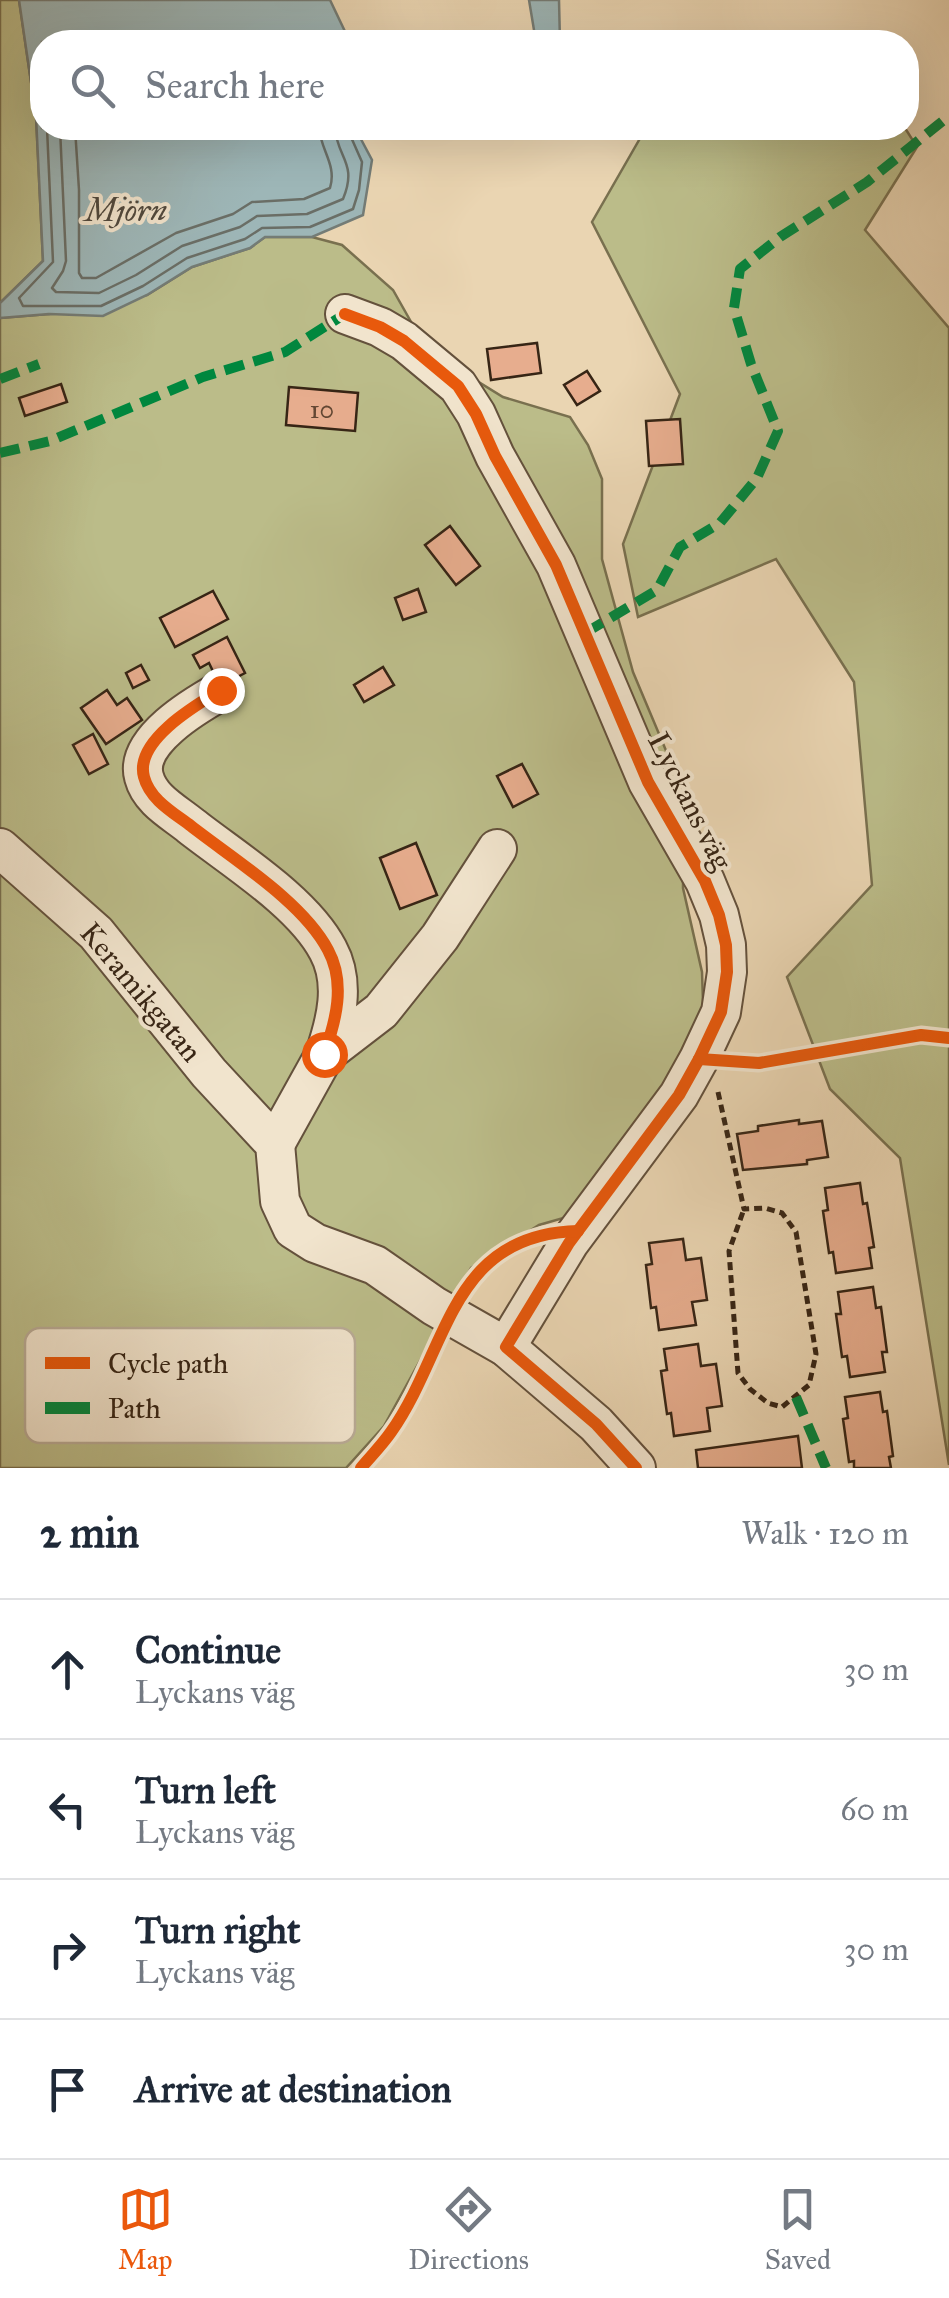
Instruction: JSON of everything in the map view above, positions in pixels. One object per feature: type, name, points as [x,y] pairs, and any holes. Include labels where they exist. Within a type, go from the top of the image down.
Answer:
[{"type":"street","name":"Lyckans väg","points":[[344,314],[404,341],[458,386],[556,565],[648,782],[704,881],[719,915],[726,945],[722,1012],[699,1059],[678,1096],[569,1243],[506,1346]]},
{"type":"street","points":[[221,690],[178,715],[147,754],[142,774],[154,797],[300,916],[328,949],[338,977],[336,1020],[324,1054],[275,1144],[280,1202],[293,1228],[316,1243],[376,1265],[434,1306],[506,1346],[562,1392],[636,1468]]},
{"type":"street","name":"Keramikgatan","points":[[0,848],[96,933],[209,1073],[275,1144]]},
{"type":"street","points":[[324,1054],[381,1011],[440,937],[497,848]]},
{"type":"path","points":[[699,1059],[715,1081],[744,1209],[729,1251],[738,1373],[750,1390],[768,1403],[782,1407],[810,1384],[816,1354],[796,1232],[782,1213],[765,1208],[744,1209]]},
{"type":"green space","points":[[0,0],[19,0],[30,75],[30,140],[37,140],[43,261],[0,303]]},
{"type":"green space","points":[[639,140],[913,140],[917,147],[865,230],[949,328],[949,1465],[900,1158],[830,1089],[787,977],[872,885],[854,682],[776,559],[638,617],[623,544],[680,394],[592,222]]},
{"type":"green space","points":[[265,237],[312,237],[342,245],[393,290],[427,350],[503,397],[570,417],[588,445],[602,479],[602,559],[633,672],[683,791],[683,888],[702,972],[704,1032],[567,1217],[539,1225],[471,1268],[384,1426],[346,1468],[0,1468],[0,318],[49,314],[147,295],[192,267],[250,248]]},
{"type":"water","name":"Mjörn","points":[[19,0],[330,0],[344,30],[30,30],[30,75]]},
{"type":"water","points":[[529,0],[559,0],[560,30],[534,30]]},
{"type":"water","name":"Mjörn","points":[[37,140],[361,140],[372,160],[363,215],[312,237],[265,237],[250,248],[192,267],[103,316],[49,314],[0,318],[0,303],[43,261]]},
{"type":"building","points":[[537,343],[541,373],[491,380],[487,349]]},
{"type":"building","points":[[587,371],[600,391],[577,405],[564,385]]},
{"type":"building","points":[[61,384],[67,402],[25,416],[19,398]]},
{"type":"building","points":[[289,387],[358,393],[355,431],[286,425]]},
{"type":"building","points":[[680,419],[683,464],[649,466],[646,421]]},
{"type":"building","points":[[450,526],[480,566],[456,585],[425,545]]},
{"type":"building","points":[[418,589],[426,612],[403,620],[395,598]]},
{"type":"building","points":[[213,591],[228,619],[175,647],[160,618]]},
{"type":"building","points":[[227,637],[245,673],[220,686],[209,663],[200,668],[193,655]]},
{"type":"building","points":[[141,665],[149,680],[133,688],[126,673]]},
{"type":"building","points":[[383,667],[394,685],[364,702],[354,685]]},
{"type":"building","points":[[107,690],[117,705],[127,698],[142,720],[106,744],[81,708]]},
{"type":"building","points":[[93,734],[108,764],[89,774],[73,745]]},
{"type":"building","points":[[522,764],[538,794],[513,807],[497,776]]},
{"type":"building","points":[[416,843],[437,895],[400,909],[380,858]]},
{"type":"building","points":[[799,1120],[799,1124],[822,1121],[828,1157],[807,1160],[807,1164],[743,1170],[737,1134],[758,1131],[758,1126]]},
{"type":"building","points":[[860,1183],[874,1247],[869,1248],[872,1268],[836,1273],[823,1211],[828,1210],[825,1188]]},
{"type":"building","points":[[683,1239],[686,1260],[701,1258],[707,1300],[692,1302],[696,1325],[659,1330],[656,1307],[651,1308],[646,1265],[652,1264],[649,1243]]},
{"type":"building","points":[[873,1287],[876,1308],[881,1307],[887,1352],[882,1352],[885,1372],[850,1377],[847,1356],[842,1357],[836,1314],[841,1314],[838,1292]]},
{"type":"building","points":[[698,1344],[701,1366],[716,1364],[722,1406],[707,1408],[710,1431],[674,1436],[661,1371],[667,1370],[664,1349]]},
{"type":"building","points":[[880,1392],[883,1412],[887,1411],[891,1468],[854,1468],[854,1461],[849,1462],[843,1419],[848,1418],[845,1397]]},
{"type":"building","points":[[798,1436],[802,1468],[698,1468],[696,1450]]},
{"type":"marked path","points":[[585,633],[657,590],[680,547],[720,523],[757,478],[778,431],[734,308],[740,269],[780,237],[867,182],[949,116]]},
{"type":"marked path","points":[[0,453],[50,441],[203,377],[285,352],[345,314]]},
{"type":"marked path","points":[[0,379],[39,364]]},
{"type":"marked path","points":[[796,1397],[826,1468]]},
{"type":"cycle path","points":[[345,314],[404,341],[458,386],[476,414],[556,565],[648,782],[705,881],[719,915],[727,972],[721,1012],[699,1059],[679,1095],[569,1243],[506,1347],[596,1424],[636,1468]]},
{"type":"cycle path","points":[[699,1059],[759,1063],[921,1035],[949,1038]]},
{"type":"cycle path","points":[[361,1468],[388,1437],[458,1302],[477,1274],[503,1252],[535,1237],[578,1231]]},
{"type":"route","points":[[221,690],[178,715],[147,754],[142,774],[154,797],[269,888],[328,949],[338,977],[336,1020],[324,1054]]}]
